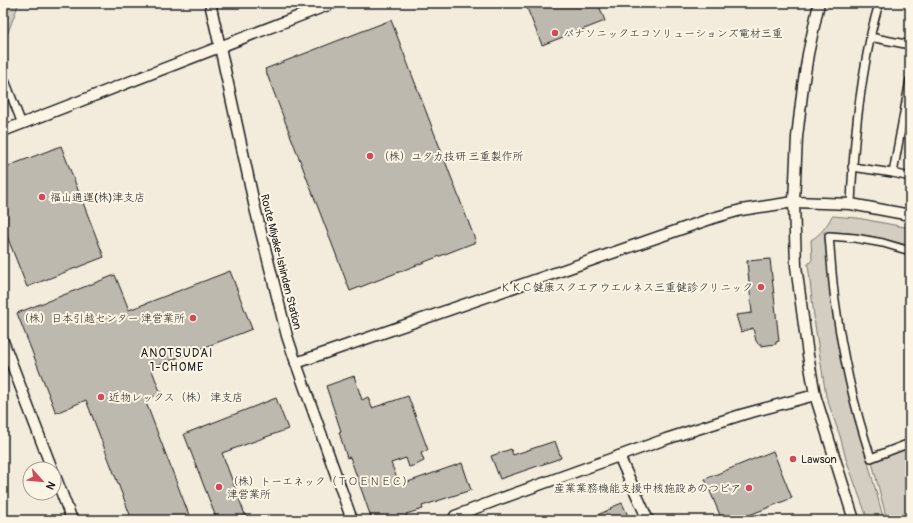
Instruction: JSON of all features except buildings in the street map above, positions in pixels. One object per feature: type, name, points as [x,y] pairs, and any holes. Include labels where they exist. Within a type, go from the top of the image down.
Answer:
[{"type":"street","name":"Route Miyake-Ishinden Station","points":[[210,3],[255,208],[287,336],[352,520]]},
{"type":"street","points":[[3,131],[333,3]]},
{"type":"street","points":[[820,3],[808,54],[797,137],[794,202],[796,266],[815,396],[854,520]]},
{"type":"street","points":[[851,204],[852,167],[860,100],[870,38],[879,3]]},
{"type":"street","points":[[870,38],[910,45]]},
{"type":"street","points":[[3,75],[22,124]]},
{"type":"street","points":[[893,173],[910,80]]},
{"type":"street","points":[[852,167],[910,177]]},
{"type":"street","points":[[296,363],[713,218],[740,210],[794,202],[851,204],[910,215]]},
{"type":"street","points":[[910,251],[855,238],[829,236],[835,298],[841,337],[851,386],[871,458],[910,443]]},
{"type":"street","points":[[3,341],[49,461]]},
{"type":"street","points":[[453,519],[497,500],[666,439],[744,414],[815,396]]},
{"type":"street","points":[[620,456],[648,520]]},
{"type":"street","points":[[62,494],[72,520]]},
{"type":"shaded area","points":[[3,3],[19,3],[5,40],[3,36]]},
{"type":"shaded area","points":[[832,216],[857,218],[910,228],[910,246],[867,236],[824,232],[846,384],[884,520],[868,520],[846,459],[840,436],[826,396],[815,325],[808,264],[812,260],[811,240],[823,230]]},
{"type":"shaded area","points":[[910,447],[910,520],[887,520],[872,462]]},
{"type":"place","name":"パナソニックエコソリューションズ電材三重","points":[[555,33]]},
{"type":"place","name":"（株）ユタカ技研 三重製作所","points":[[370,156]]},
{"type":"place","name":"福山通運(株)津支店","points":[[42,197]]},
{"type":"place","name":"ＫＫＣ健康スクエアウエルネス三重健診クリニック","points":[[761,287]]},
{"type":"place","name":"（株）日本引越センター 津営業所","points":[[193,318]]},
{"type":"place","name":"近物レックス（株） 津支店","points":[[101,397]]},
{"type":"place","name":"Lawson","points":[[793,459]]},
{"type":"place","name":"（株）トーエネック（ＴＯＥＮＥＣ） 津営業所","points":[[219,487]]},
{"type":"place","name":"産業業務機能支援中核施設あのつピア","points":[[749,488]]},
{"type":"district","name":"ANOTSUDAI 1-CHOME","points":[[177,360]]}]
